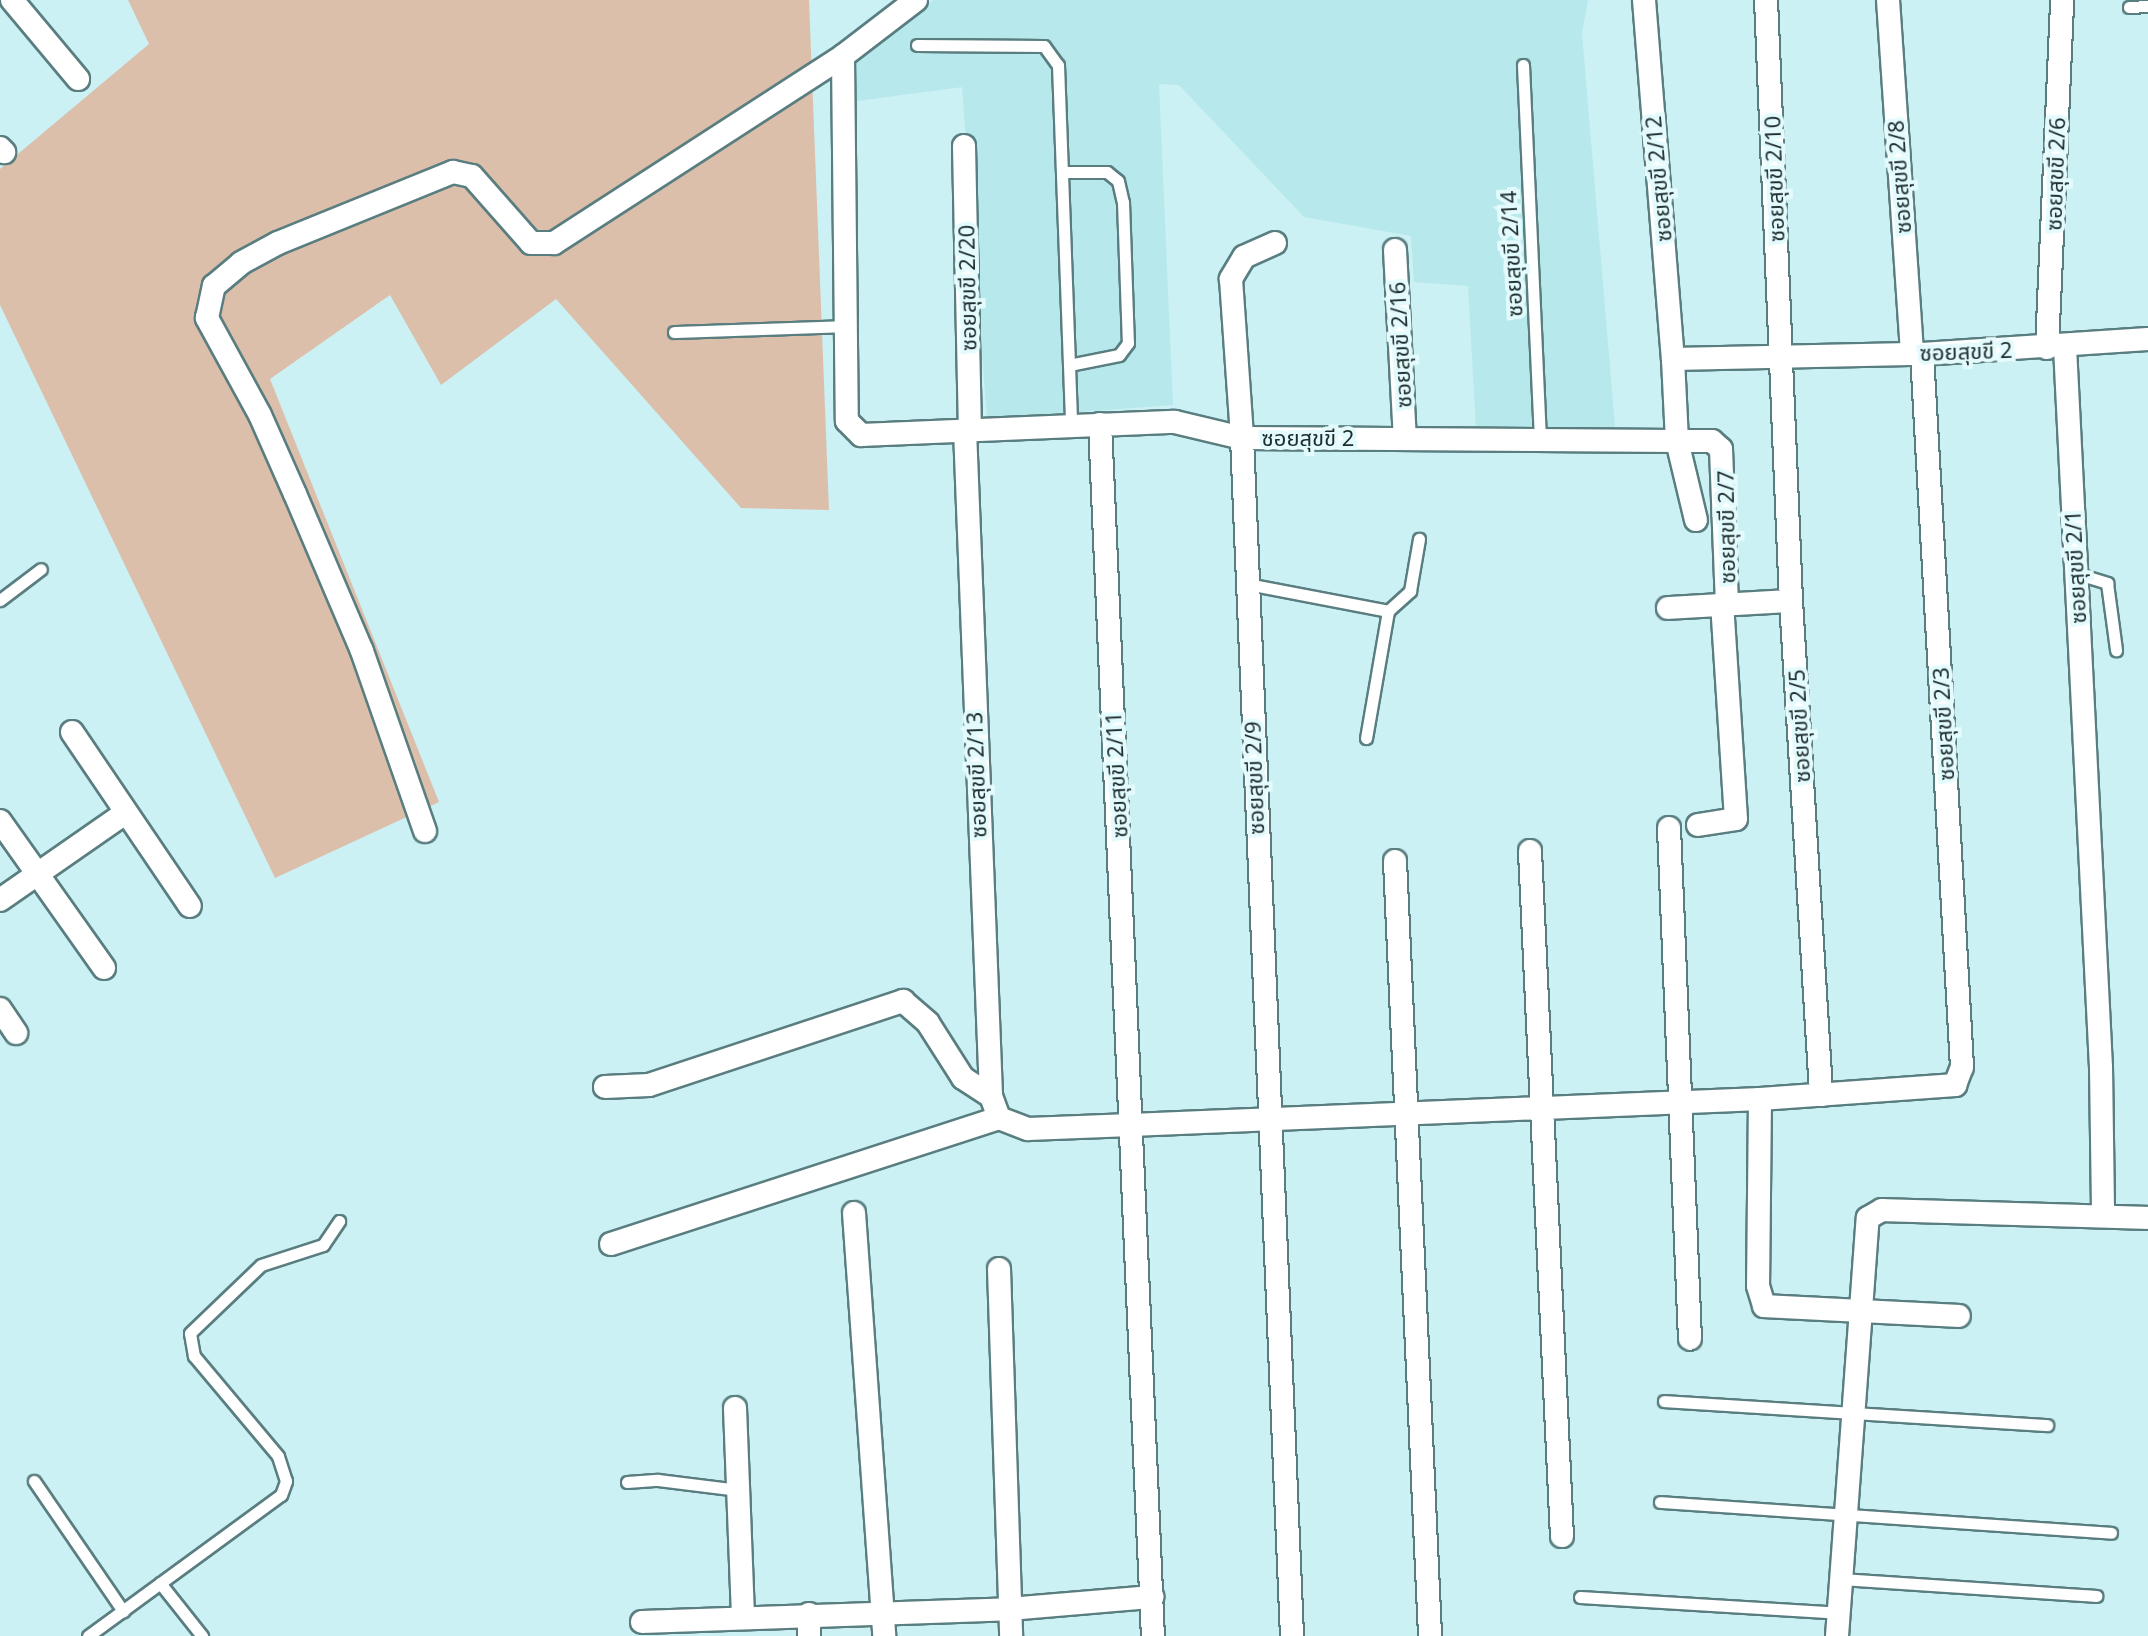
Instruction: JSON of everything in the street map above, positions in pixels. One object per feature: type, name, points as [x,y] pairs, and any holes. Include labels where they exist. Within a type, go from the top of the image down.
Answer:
[{"type":"street","points":[[12,0],[78,79]]},
{"type":"street","points":[[425,831],[362,651],[265,425],[207,318],[214,286],[241,263],[278,243],[453,172],[472,176],[531,243],[554,243],[843,56],[916,0]]},
{"type":"street","name":"ซอยสุขขี 2/12","points":[[1644,0],[1673,359]]},
{"type":"street","name":"ซอยสุขขี 2/10","points":[[1766,0],[1782,358]]},
{"type":"street","name":"ซอยสุขขี 2/8","points":[[1888,0],[1917,354]]},
{"type":"street","name":"ซอยสุขขี 2/6","points":[[2056,347],[2062,0]]},
{"type":"street","name":"ซอยสุขขี 2","points":[[843,56],[843,326],[847,421],[853,431],[870,437],[1175,422],[1242,438],[1677,441]]},
{"type":"street","name":"ซอยสุขขี 2/20","points":[[964,146],[968,430]]},
{"type":"street","name":"ซอยสุขขี 2/9","points":[[1275,243],[1244,257],[1231,279],[1242,438],[1292,1636]]},
{"type":"street","name":"ซอยสุขขี 2/16","points":[[1395,250],[1405,439]]},
{"type":"street","name":"ซอยสุขขี 2","points":[[1673,359],[1917,354],[2148,339]]},
{"type":"street","name":"ซอยสุขขี 2/1","points":[[2056,347],[2075,573],[2104,1131],[2103,1216]]},
{"type":"street","name":"ซอยสุขขี 2/3","points":[[1821,1095],[1949,1088],[1959,1081],[1962,1067],[1917,354]]},
{"type":"street","name":"ซอยสุขขี 2/5","points":[[1782,358],[1791,601],[1821,1095]]},
{"type":"street","points":[[1673,359],[1677,441],[1696,520]]},
{"type":"street","name":"ซอยสุขขี 2/11","points":[[1100,424],[1153,1636]]},
{"type":"street","name":"ซอยสุขขี 2/13","points":[[968,430],[991,1096],[999,1118]]},
{"type":"street","name":"ซอยสุขขี 2/7","points":[[1677,441],[1712,441],[1721,449],[1724,604],[1736,819],[1698,825]]},
{"type":"street","points":[[1668,608],[1791,601]]},
{"type":"street","points":[[72,732],[190,906]]},
{"type":"street","points":[[0,900],[125,813]]},
{"type":"street","points":[[0,821],[104,968]]},
{"type":"street","points":[[1669,828],[1683,1102],[1690,1339]]},
{"type":"street","points":[[1530,851],[1546,1105],[1562,1536]]},
{"type":"street","points":[[1395,861],[1430,1636]]},
{"type":"street","points":[[605,1087],[649,1085],[903,1001],[928,1023],[963,1078],[991,1096]]},
{"type":"street","points":[[0,1009],[16,1033]]},
{"type":"street","points":[[611,1244],[999,1118],[1028,1129],[1821,1095]]},
{"type":"street","points":[[1760,1099],[1758,1298],[1764,1306],[1959,1316]]},
{"type":"street","points":[[1838,1625],[1865,1225],[1882,1210],[2148,1218]]},
{"type":"street","points":[[854,1213],[884,1636]]},
{"type":"street","points":[[999,1269],[1011,1636]]},
{"type":"street","points":[[735,1408],[743,1616]]},
{"type":"street","points":[[642,1622],[743,1616],[809,1625],[883,1611],[1009,1609],[1152,1597]]},
{"type":"lane","points":[[2129,7],[2148,6]]},
{"type":"lane","points":[[917,45],[1044,46],[1058,65],[1071,425]]},
{"type":"lane","name":"ซอยสุขขี 2/14","points":[[1523,65],[1540,440]]},
{"type":"lane","points":[[1063,172],[1114,175],[1123,202],[1124,234],[1125,350],[1069,365]]},
{"type":"lane","points":[[674,332],[843,326]]},
{"type":"lane","points":[[1366,738],[1388,611],[1410,591],[1419,539]]},
{"type":"lane","points":[[0,600],[41,569]]},
{"type":"lane","points":[[2075,573],[2107,583],[2116,650]]},
{"type":"lane","points":[[1246,583],[1388,611]]},
{"type":"lane","points":[[88,1636],[281,1495],[286,1481],[278,1456],[194,1356],[190,1333],[261,1265],[323,1245],[339,1221]]},
{"type":"lane","points":[[1664,1401],[1852,1410],[2047,1425]]},
{"type":"lane","points":[[627,1482],[658,1480],[738,1490]]},
{"type":"lane","points":[[34,1481],[123,1611]]},
{"type":"lane","points":[[1660,1502],[2111,1533]]},
{"type":"lane","points":[[1841,1579],[2096,1596]]},
{"type":"lane","points":[[160,1583],[202,1636]]},
{"type":"lane","points":[[1580,1597],[1838,1625]]},
{"type":"shaded area","points":[[128,0],[809,0],[829,510],[741,508],[556,299],[441,385],[390,295],[270,379],[439,802],[275,878],[0,305],[0,169],[149,44]]},
{"type":"shaded area","points":[[933,0],[1588,0],[1582,33],[1615,427],[1476,429],[1468,286],[1414,282],[1411,236],[1304,217],[1179,85],[1159,84],[1173,405],[987,419],[962,87],[857,101],[853,61]]}]
